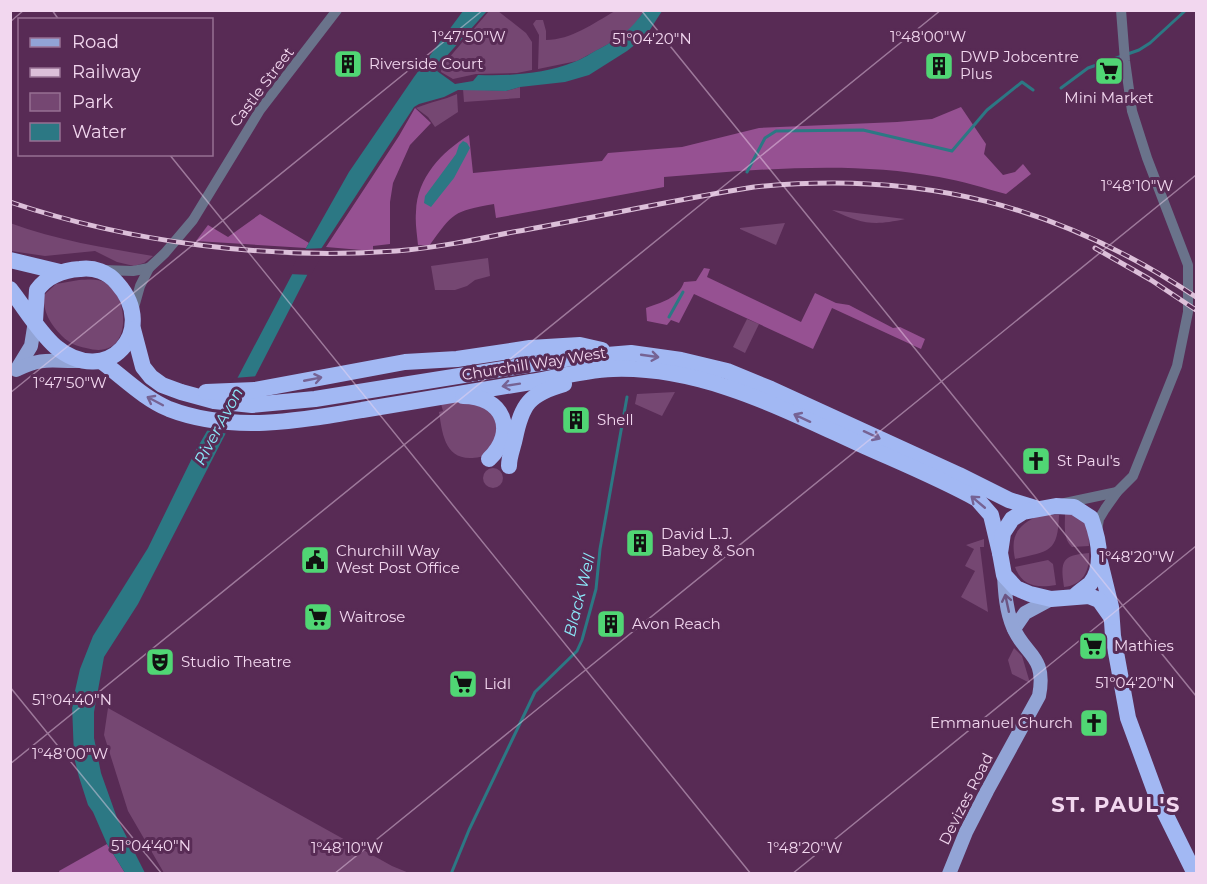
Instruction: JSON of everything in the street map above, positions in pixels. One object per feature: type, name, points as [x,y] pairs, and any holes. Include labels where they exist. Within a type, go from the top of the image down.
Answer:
[{"type":"highway","points":[[10,260],[60,272],[88,268],[100,270],[114,278],[124,290],[133,311],[132,329],[143,367],[162,385],[184,393],[254,397],[405,362],[457,359],[530,348],[580,345],[619,354]]},
{"type":"highway","points":[[35,321],[34,304],[37,290],[42,283],[60,272]]},
{"type":"highway","points":[[10,289],[55,346],[83,361],[101,361],[111,358],[121,350],[132,329]]},
{"type":"highway","name":"Churchill Way West","points":[[443,390],[570,358],[644,354],[681,360],[727,371],[771,389],[1009,500],[1035,508]]},
{"type":"highway","name":"Churchill Way West","points":[[101,361],[146,397],[169,408],[211,419],[240,423],[273,423],[311,419],[409,394]]},
{"type":"highway","name":"Churchill Way West","points":[[254,397],[283,404],[409,394],[614,369],[674,375],[718,385],[763,400],[971,495],[983,504],[991,515],[1000,553]]},
{"type":"highway","points":[[508,466],[522,410],[533,397],[562,385],[651,372]]},
{"type":"highway","points":[[443,390],[472,396],[494,406],[502,415],[505,433],[501,445],[489,459]]},
{"type":"highway","points":[[1111,617],[1099,600],[1089,596],[1051,599],[1016,588],[1004,576],[1000,553],[1003,533],[1012,519],[1035,508],[1056,506],[1074,507],[1091,518],[1111,607],[1123,697],[1135,740],[1170,827],[1194,873]]},
{"type":"highway","points":[[1075,596],[1090,584],[1095,575],[1099,555]]},
{"type":"main road","points":[[13,372],[31,346],[35,321]]},
{"type":"main road","points":[[13,372],[35,361],[83,361]]},
{"type":"main road","name":"Devizes Road","points":[[949,873],[958,849],[987,790],[1039,696],[1041,681],[1039,667],[1014,629],[1006,604],[1004,576]]},
{"type":"main road","points":[[1014,629],[1025,612],[1051,599]]},
{"type":"street","name":"Castle Street","points":[[133,311],[140,286],[149,268],[193,220],[260,110],[337,10]]},
{"type":"street","points":[[1096,533],[1099,519],[1117,492],[1133,476],[1177,366],[1188,312],[1192,267],[1138,130],[1129,94],[1120,10]]},
{"type":"street","points":[[100,270],[133,271],[149,268]]},
{"type":"street","points":[[1056,506],[1077,499],[1117,492]]},
{"type":"green space","points":[[489,11],[498,11],[526,33],[532,42],[532,70],[517,73],[476,74],[453,79],[441,72],[442,66]]},
{"type":"green space","points":[[615,11],[644,11],[634,26],[614,41],[577,61],[538,69],[539,35],[533,24],[536,20],[543,20],[546,40],[555,39],[582,30]]},
{"type":"green space","points":[[520,87],[520,98],[464,102],[463,89],[506,91]]},
{"type":"green space","points":[[457,94],[458,112],[435,127],[428,117],[416,108],[447,98]]},
{"type":"green space","points":[[832,210],[905,219],[876,223],[852,218]]},
{"type":"green space","points":[[10,223],[63,239],[153,256],[144,263],[134,266],[117,262],[95,251],[45,256],[11,251]]},
{"type":"green space","points":[[785,223],[776,245],[740,229],[740,228]]},
{"type":"green space","points":[[488,258],[490,276],[475,280],[455,290],[435,290],[431,266]]},
{"type":"green space","points":[[79,280],[103,281],[114,290],[119,300],[123,313],[120,337],[113,345],[102,350],[86,348],[67,341],[54,327],[44,307],[44,295],[56,284]]},
{"type":"green space","points":[[747,319],[759,324],[745,353],[733,347]]},
{"type":"green space","points":[[675,392],[662,416],[635,404],[637,394]]},
{"type":"green space","points":[[461,401],[490,409],[499,426],[492,447],[488,453],[480,457],[461,457],[446,442],[439,412],[443,411],[441,404]]},
{"type":"green space","points":[[493,468],[500,471],[503,478],[500,485],[493,488],[486,485],[483,478],[486,471]]},
{"type":"green space","points":[[1074,513],[1083,520],[1087,527],[1089,546],[1072,547],[1067,540],[1065,514]]},
{"type":"green space","points":[[1040,515],[1059,515],[1054,544],[1044,552],[1015,559],[1014,543],[1017,531]]},
{"type":"green space","points":[[984,539],[984,547],[980,547],[988,612],[961,597],[975,571],[965,566],[974,549],[966,545]]},
{"type":"green space","points":[[1089,553],[1087,571],[1084,576],[1071,586],[1064,587],[1062,571],[1065,561],[1073,556]]},
{"type":"green space","points":[[1048,560],[1053,564],[1056,585],[1031,585],[1022,579],[1015,567]]},
{"type":"green space","points":[[1014,648],[1022,656],[1030,683],[1012,674],[1008,660]]},
{"type":"green space","points":[[108,708],[392,866],[409,873],[164,873],[128,811],[104,735]]},
{"type":"shaded area","points":[[961,107],[986,144],[984,154],[1003,175],[1015,172],[1023,164],[1031,174],[1006,194],[939,177],[870,169],[802,168],[664,177],[664,187],[496,218],[494,204],[470,209],[449,220],[429,246],[418,245],[417,199],[426,177],[449,149],[469,135],[473,173],[602,161],[608,153],[682,147],[759,128],[932,119]]},
{"type":"shaded area","points":[[415,108],[431,123],[410,145],[393,183],[390,202],[390,244],[373,246],[373,251],[326,247],[399,136]]},
{"type":"shaded area","points":[[260,214],[309,243],[306,248],[196,241],[208,225],[228,237]]},
{"type":"shaded area","points":[[704,268],[710,269],[707,277],[801,322],[815,293],[836,303],[849,305],[893,328],[900,327],[925,339],[921,349],[832,308],[813,349],[694,294],[679,323],[671,320],[667,325],[647,321],[646,308],[673,296],[682,288],[684,282],[696,281]]},
{"type":"shaded area","points":[[107,844],[125,873],[60,874],[59,871]]},
{"type":"water","name":"River Avon","points":[[463,11],[487,11],[444,59],[437,71],[455,84],[473,81],[478,75],[527,73],[574,62],[619,37],[644,11],[662,11],[646,36],[589,75],[565,82],[520,87],[506,91],[458,90],[414,107],[319,252],[138,604],[104,657],[94,712],[94,738],[101,773],[117,818],[145,873],[125,873],[107,844],[88,805],[74,757],[72,704],[80,669],[93,636],[148,548],[196,450],[349,172],[414,77]]},
{"type":"water","points":[[463,141],[470,148],[454,178],[431,207],[424,203],[425,196]]},
{"type":"pier","points":[[326,248],[311,275],[289,274],[302,249]]},
{"type":"pier","points":[[259,376],[229,434],[204,430],[234,378]]},
{"type":"waterway","points":[[1061,88],[1088,68],[1139,50],[1186,10]]},
{"type":"waterway","points":[[747,172],[765,138],[776,131],[863,130],[952,151],[987,110],[1022,82],[1033,90]]},
{"type":"waterway","points":[[669,317],[683,292]]},
{"type":"waterway","name":"Black Well","points":[[451,874],[469,830],[535,692],[577,651],[582,640],[596,589],[600,549],[627,397]]},
{"type":"railway","points":[[10,202],[56,216],[152,238],[250,250],[348,253],[440,246],[754,187],[815,183],[874,184],[930,190],[985,201],[1039,217],[1092,239],[1144,265],[1196,297]]},
{"type":"railway","points":[[1095,248],[1151,280],[1196,310]]},
{"type":"place","name":"Riverside Court","points":[[348,64]]},
{"type":"place","name":"DWP Jobcentre Plus","points":[[939,66]]},
{"type":"place","name":"Mini Market","points":[[1109,71]]},
{"type":"place","name":"Shell","points":[[576,420]]},
{"type":"place","name":"St Paul's","points":[[1036,461]]},
{"type":"place","name":"David L.J. Babey & Son","points":[[640,543]]},
{"type":"place","name":"Churchill Way West Post Office","points":[[315,560]]},
{"type":"place","name":"Waitrose","points":[[318,617]]},
{"type":"place","name":"Avon Reach","points":[[611,624]]},
{"type":"place","name":"Mathies","points":[[1093,646]]},
{"type":"place","name":"Studio Theatre","points":[[160,662]]},
{"type":"place","name":"Lidl","points":[[463,684]]},
{"type":"place","name":"Emmanuel Church","points":[[1094,723]]},
{"type":"district","name":"ST. PAUL'S","points":[[1116,805]]}]
